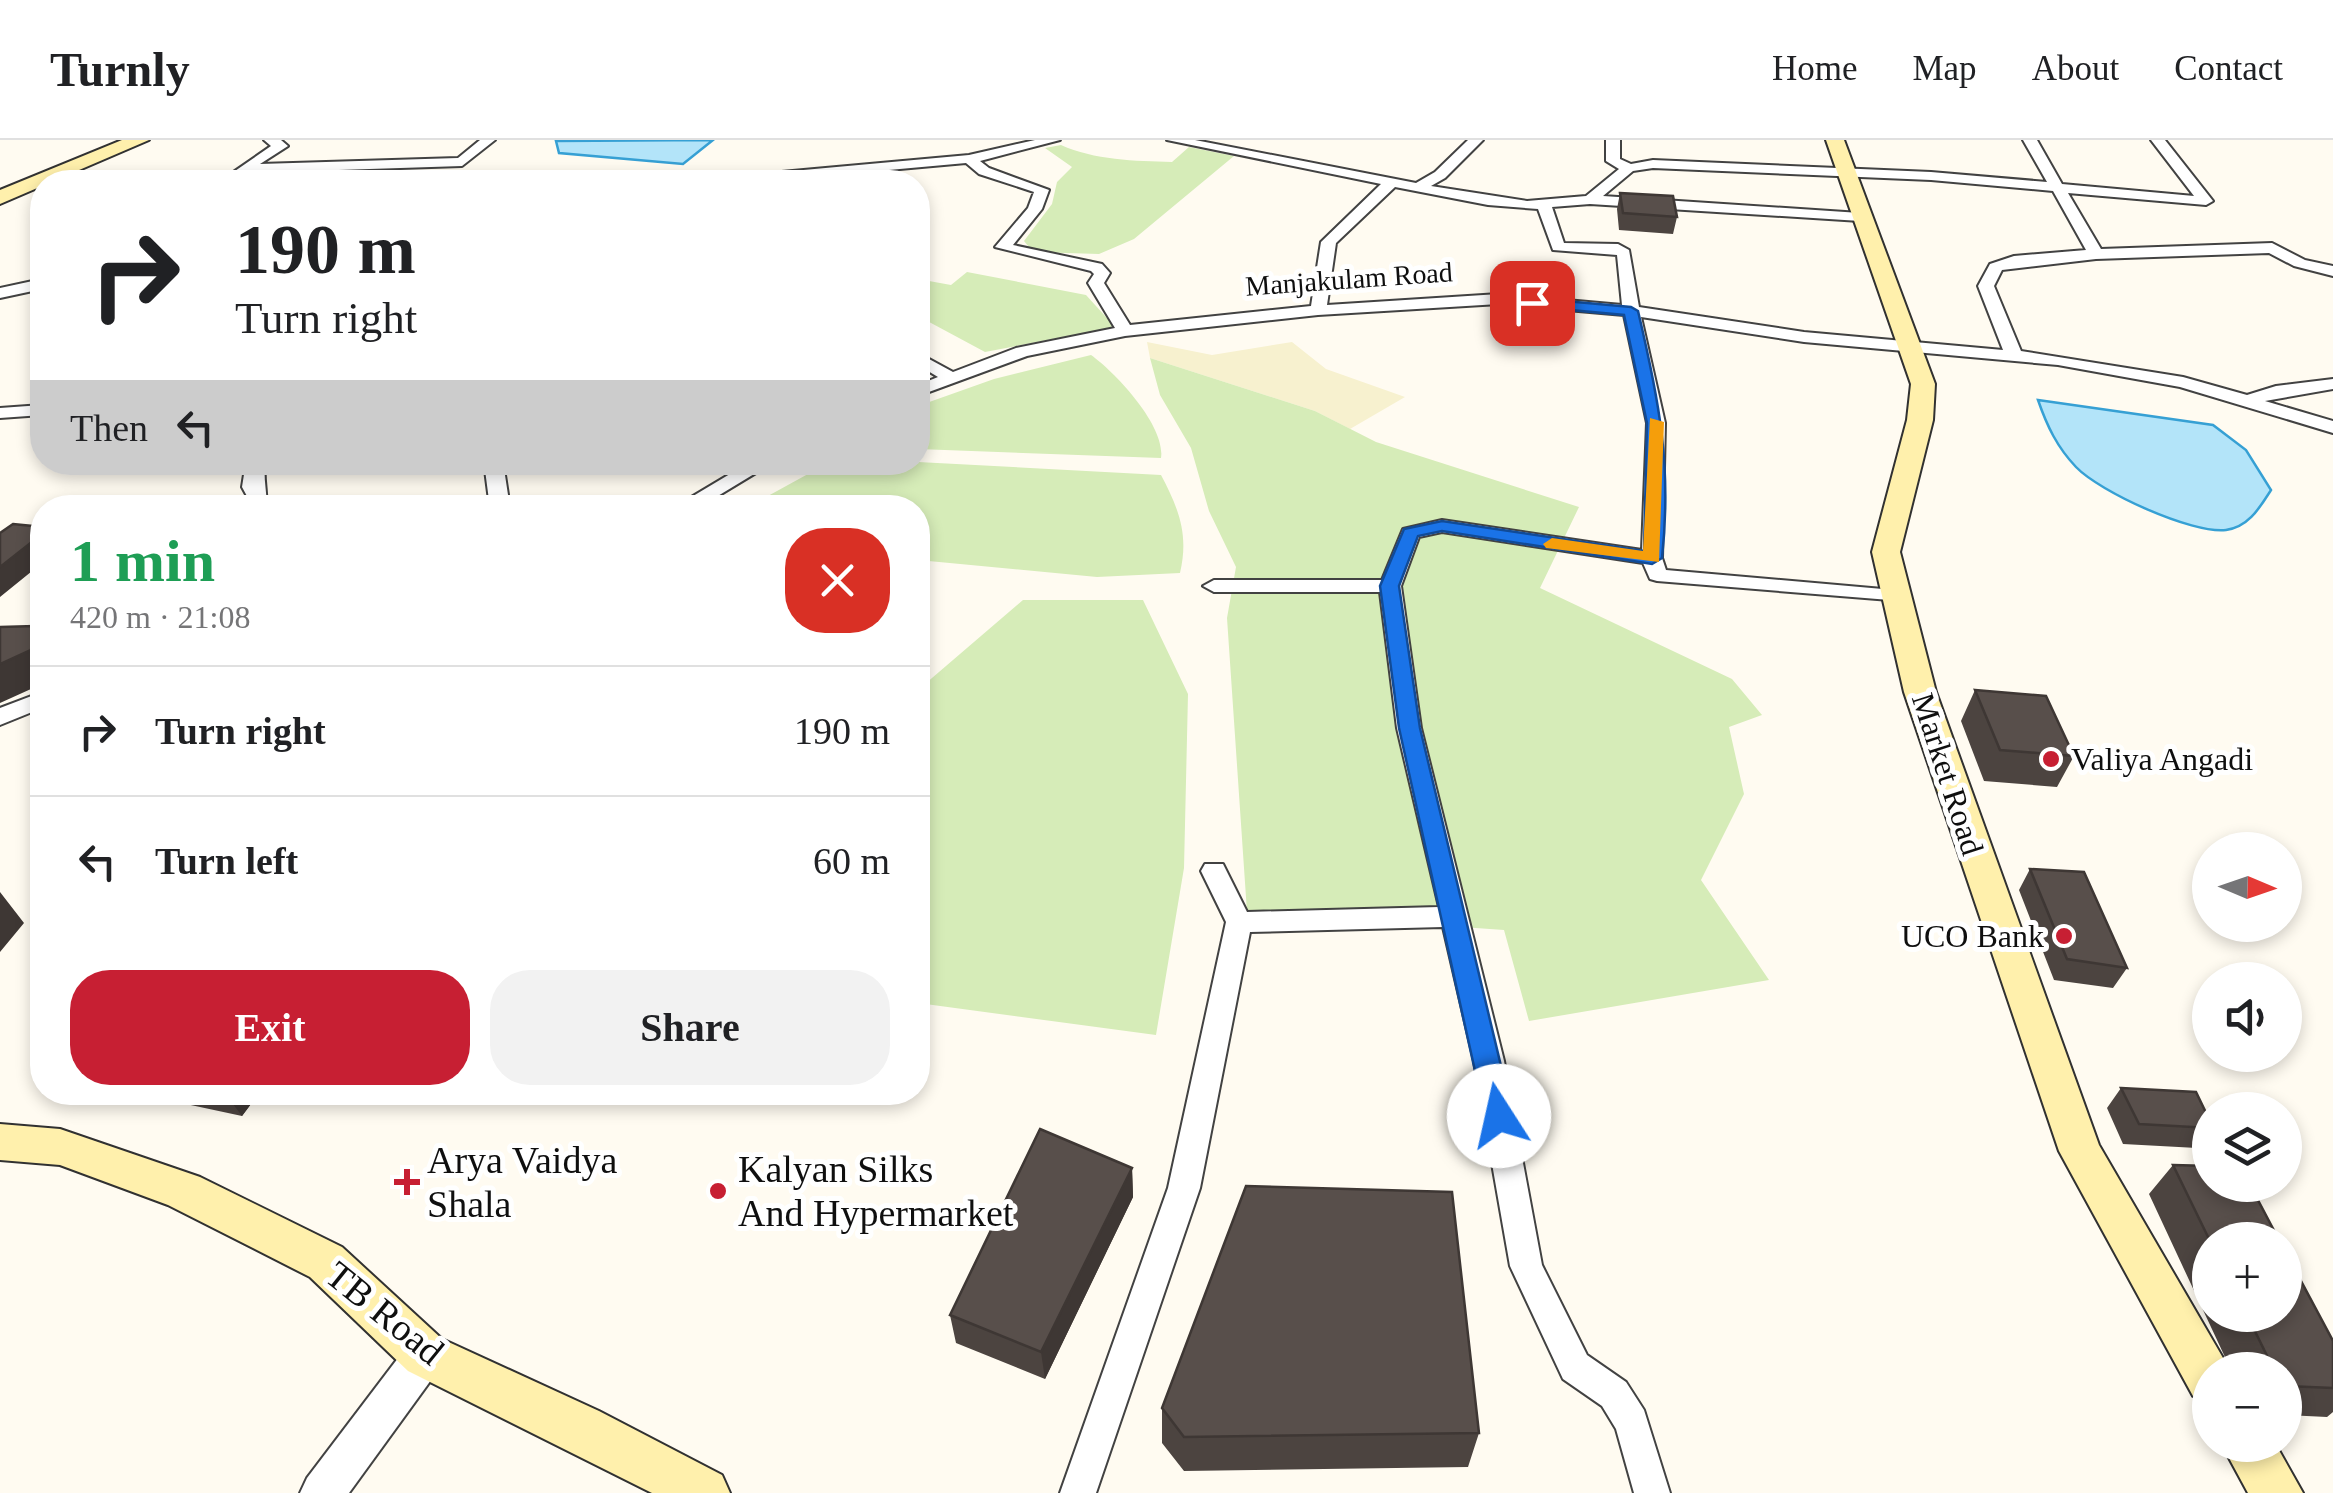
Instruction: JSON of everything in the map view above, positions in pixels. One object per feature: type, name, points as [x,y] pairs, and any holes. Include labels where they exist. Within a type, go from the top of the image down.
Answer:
[{"type":"main road","points":[[60,170],[140,140]]},
{"type":"main road","name":"Market Road","points":[[1839,155],[1923,384],[1920,420],[1886,552],[1894,596],[1966,835],[2080,1151],[2194,1352]]},
{"type":"main road","points":[[0,198],[30,184]]},
{"type":"main road","name":"TB Road","points":[[0,1142],[60,1147],[184,1191],[326,1262],[425,1355],[581,1428],[704,1493]]},
{"type":"main road","points":[[2258,1462],[2277,1493]]},
{"type":"street","points":[[244,169],[281,146],[271,140]]},
{"type":"street","points":[[458,170],[488,140]]},
{"type":"street","points":[[873,170],[969,159],[1053,140]]},
{"type":"street","points":[[1174,140],[1488,201],[1590,200],[1860,217]]},
{"type":"street","points":[[1420,186],[1440,175],[1476,140]]},
{"type":"street","points":[[1613,140],[1613,160],[1629,168]]},
{"type":"street","points":[[2030,140],[2096,254]]},
{"type":"street","points":[[1590,200],[1629,168],[1839,155],[2057,186],[2206,200],[2158,140]]},
{"type":"street","points":[[1649,142],[1653,164]]},
{"type":"street","points":[[969,159],[984,170],[1042,190],[1035,209],[1003,247],[1096,267],[1102,273],[1096,283],[1125,331]]},
{"type":"street","points":[[244,169],[462,162]]},
{"type":"street","points":[[1318,310],[1319,284],[1330,242],[1345,222],[1392,182]]},
{"type":"street","points":[[1543,203],[1558,247],[1624,253],[1631,311],[1656,423],[1652,558],[1657,574],[1894,596]]},
{"type":"street","points":[[2014,356],[1986,286],[1996,267],[2014,261],[2272,248],[2300,263],[2333,271]]},
{"type":"street","points":[[0,293],[30,287]]},
{"type":"street","name":"Manjakulam Road","points":[[930,386],[1022,352],[1125,331],[1318,310],[1499,300],[1631,311],[1804,337],[2014,356],[2165,378],[2252,399],[2333,427]]},
{"type":"street","points":[[930,365],[950,377]]},
{"type":"street","points":[[2252,399],[2276,391],[2333,384]]},
{"type":"street","points":[[0,413],[30,411]]},
{"type":"street","points":[[707,495],[742,475]]},
{"type":"street","points":[[1652,558],[1442,526],[1410,532],[1390,586],[1410,728],[1490,1062],[1526,1266],[1576,1367],[1614,1394],[1632,1422],[1652,1493]]},
{"type":"street","points":[[1214,586],[1390,586]]},
{"type":"street","points":[[0,717],[30,704]]},
{"type":"street","points":[[1078,1493],[1184,1188],[1239,922],[1214,871]]},
{"type":"street","points":[[1239,922],[1455,917]]},
{"type":"street","points":[[322,1493],[425,1355]]},
{"type":"shaded area","points":[[1147,342],[1212,355],[1292,342],[1326,369],[1405,397],[1350,429],[1315,411],[1150,358]]},
{"type":"green space","points":[[1061,145],[1087,154],[1129,160],[1172,162],[1189,147],[1234,156],[1134,239],[1099,254],[1033,252],[1024,241],[1052,204],[1057,182],[1072,167],[1045,148]]},
{"type":"green space","points":[[967,272],[1086,295],[1115,327],[985,352],[930,322],[930,281],[951,285]]},
{"type":"green space","points":[[1091,355],[1137,401],[1156,431],[1161,458],[930,449],[930,402],[994,379]]},
{"type":"green space","points":[[1150,358],[1315,411],[1376,442],[1579,507],[1540,588],[1732,679],[1762,715],[1729,727],[1744,794],[1701,880],[1769,980],[1529,1021],[1504,930],[1247,912],[1227,618],[1236,567],[1209,511],[1191,448],[1160,395]]},
{"type":"green space","points":[[930,463],[1161,475],[1181,522],[1183,559],[1180,573],[1097,577],[930,561],[930,495],[770,495],[806,475],[930,475]]},
{"type":"green space","points":[[1023,600],[1143,600],[1188,694],[1184,868],[1156,1035],[930,1005],[930,680]]},
{"type":"water","points":[[713,140],[683,164],[559,153],[556,141]]},
{"type":"water","points":[[2038,400],[2213,425],[2246,450],[2271,490],[2253,515],[2234,528],[2211,529],[2170,518],[2105,488],[2076,467],[2053,436]]},
{"type":"building","points":[[1620,193],[1673,196],[1677,217],[1623,213]]},
{"type":"building","points":[[13,524],[30,526],[30,543],[0,567],[0,533]]},
{"type":"building","points":[[30,626],[30,650],[0,664],[0,627]]},
{"type":"building","points":[[1975,690],[2046,696],[2074,756],[2000,750]]},
{"type":"building","points":[[2030,869],[2084,872],[2127,968],[2067,959]]},
{"type":"building","points":[[2121,1088],[2196,1092],[2192,1092],[2192,1127],[2139,1124]]},
{"type":"building","points":[[1040,1129],[1132,1168],[1041,1352],[950,1315]]},
{"type":"building","points":[[2173,1165],[2192,1166],[2192,1202],[2259,1202],[2270,1222],[2201,1222]]},
{"type":"building","points":[[1246,1186],[1452,1192],[1479,1433],[1184,1437],[1162,1408]]},
{"type":"building","points":[[2302,1283],[2333,1341],[2333,1388],[2302,1387],[2302,1352],[2265,1352],[2255,1332],[2302,1332]]},
{"type":"slow traffic","points":[[1552,544],[1652,558],[1656,525],[1655,422]]},
{"type":"place","name":"Valiya Angadi","points":[[2051,759]]},
{"type":"place","name":"UCO Bank","points":[[2064,936]]},
{"type":"place","name":"Arya Vaidya Shala","points":[[407,1182]]},
{"type":"place","name":"Kalyan Silks And Hypermarket","points":[[718,1191]]},
{"type":"route","points":[[1499,1116],[1468,966],[1410,728],[1390,586],[1410,532],[1442,526],[1652,558],[1656,525],[1656,423],[1631,311],[1532,303]]}]
